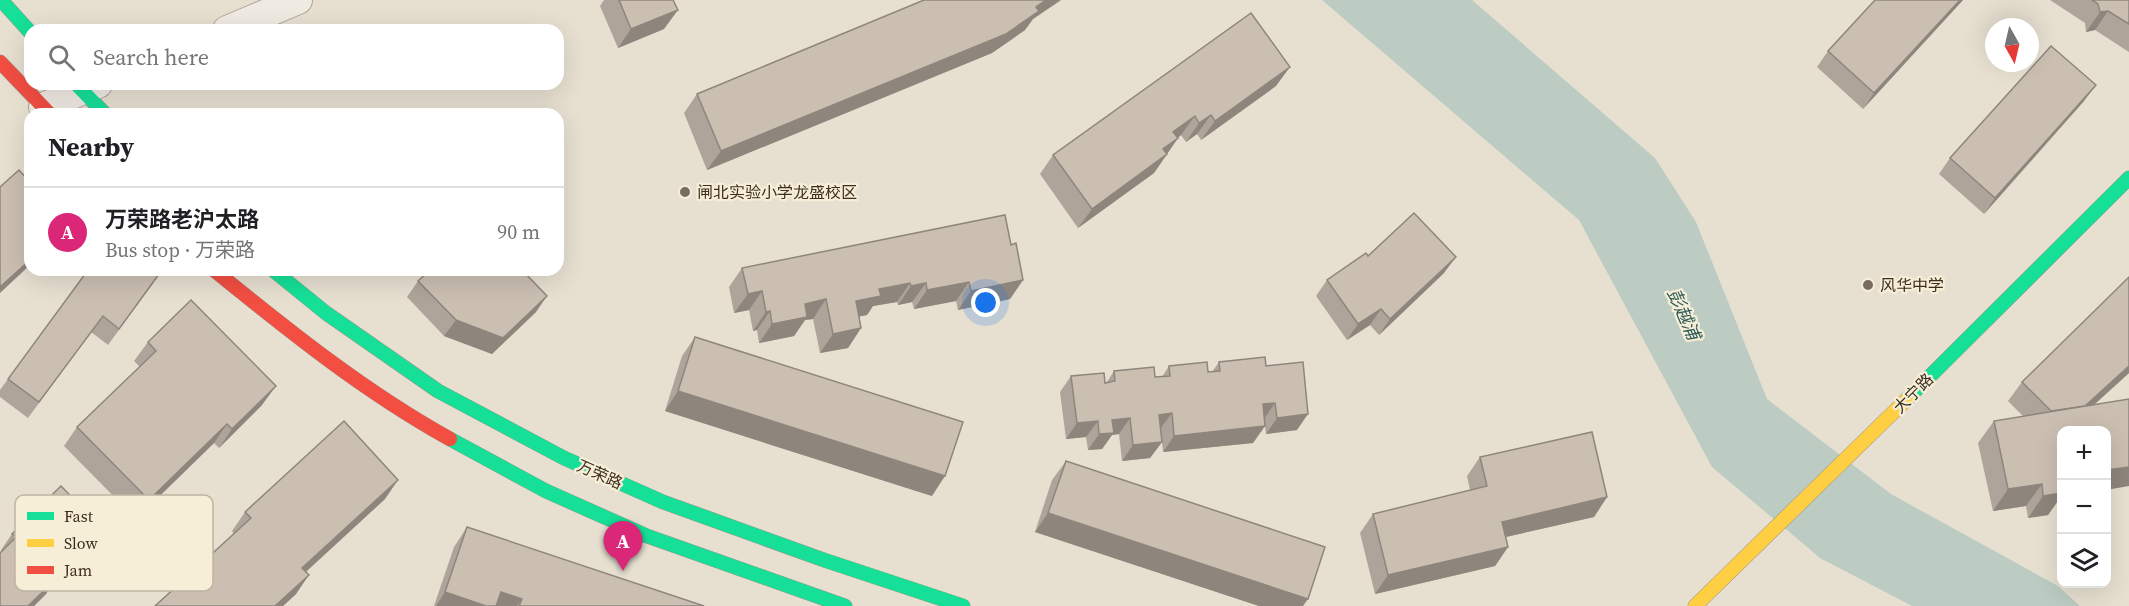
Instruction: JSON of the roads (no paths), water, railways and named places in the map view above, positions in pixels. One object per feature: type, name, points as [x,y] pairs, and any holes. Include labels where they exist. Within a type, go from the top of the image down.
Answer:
[{"type":"main road","points":[[1,0],[24,25]]},
{"type":"main road","points":[[0,62],[24,87]]},
{"type":"main road","points":[[27,90],[44,108]]},
{"type":"main road","points":[[89,90],[101,108]]},
{"type":"main road","name":"大宁路","points":[[1695,606],[2129,178]]},
{"type":"main road","points":[[221,276],[305,344],[419,422],[546,491],[647,536],[845,606]]},
{"type":"main road","name":"万荣路","points":[[280,276],[326,313],[438,391],[564,458],[663,502],[824,560],[963,606]]},
{"type":"street","points":[[241,24],[298,0]]},
{"type":"street","points":[[49,108],[79,90]]},
{"type":"water","name":"彭越浦","points":[[1322,0],[1472,0],[1655,158],[1696,222],[1767,399],[1891,494],[2057,585],[2057,588],[2060,588],[2080,606],[1912,606],[1820,558],[1712,467],[1579,220]]},
{"type":"place","name":"闸北实验小学龙盛校区","points":[[685,192]]},
{"type":"place","name":"风华中学","points":[[1868,285]]},
{"type":"place","name":"万荣路老沪太路","points":[[623,571]]}]
